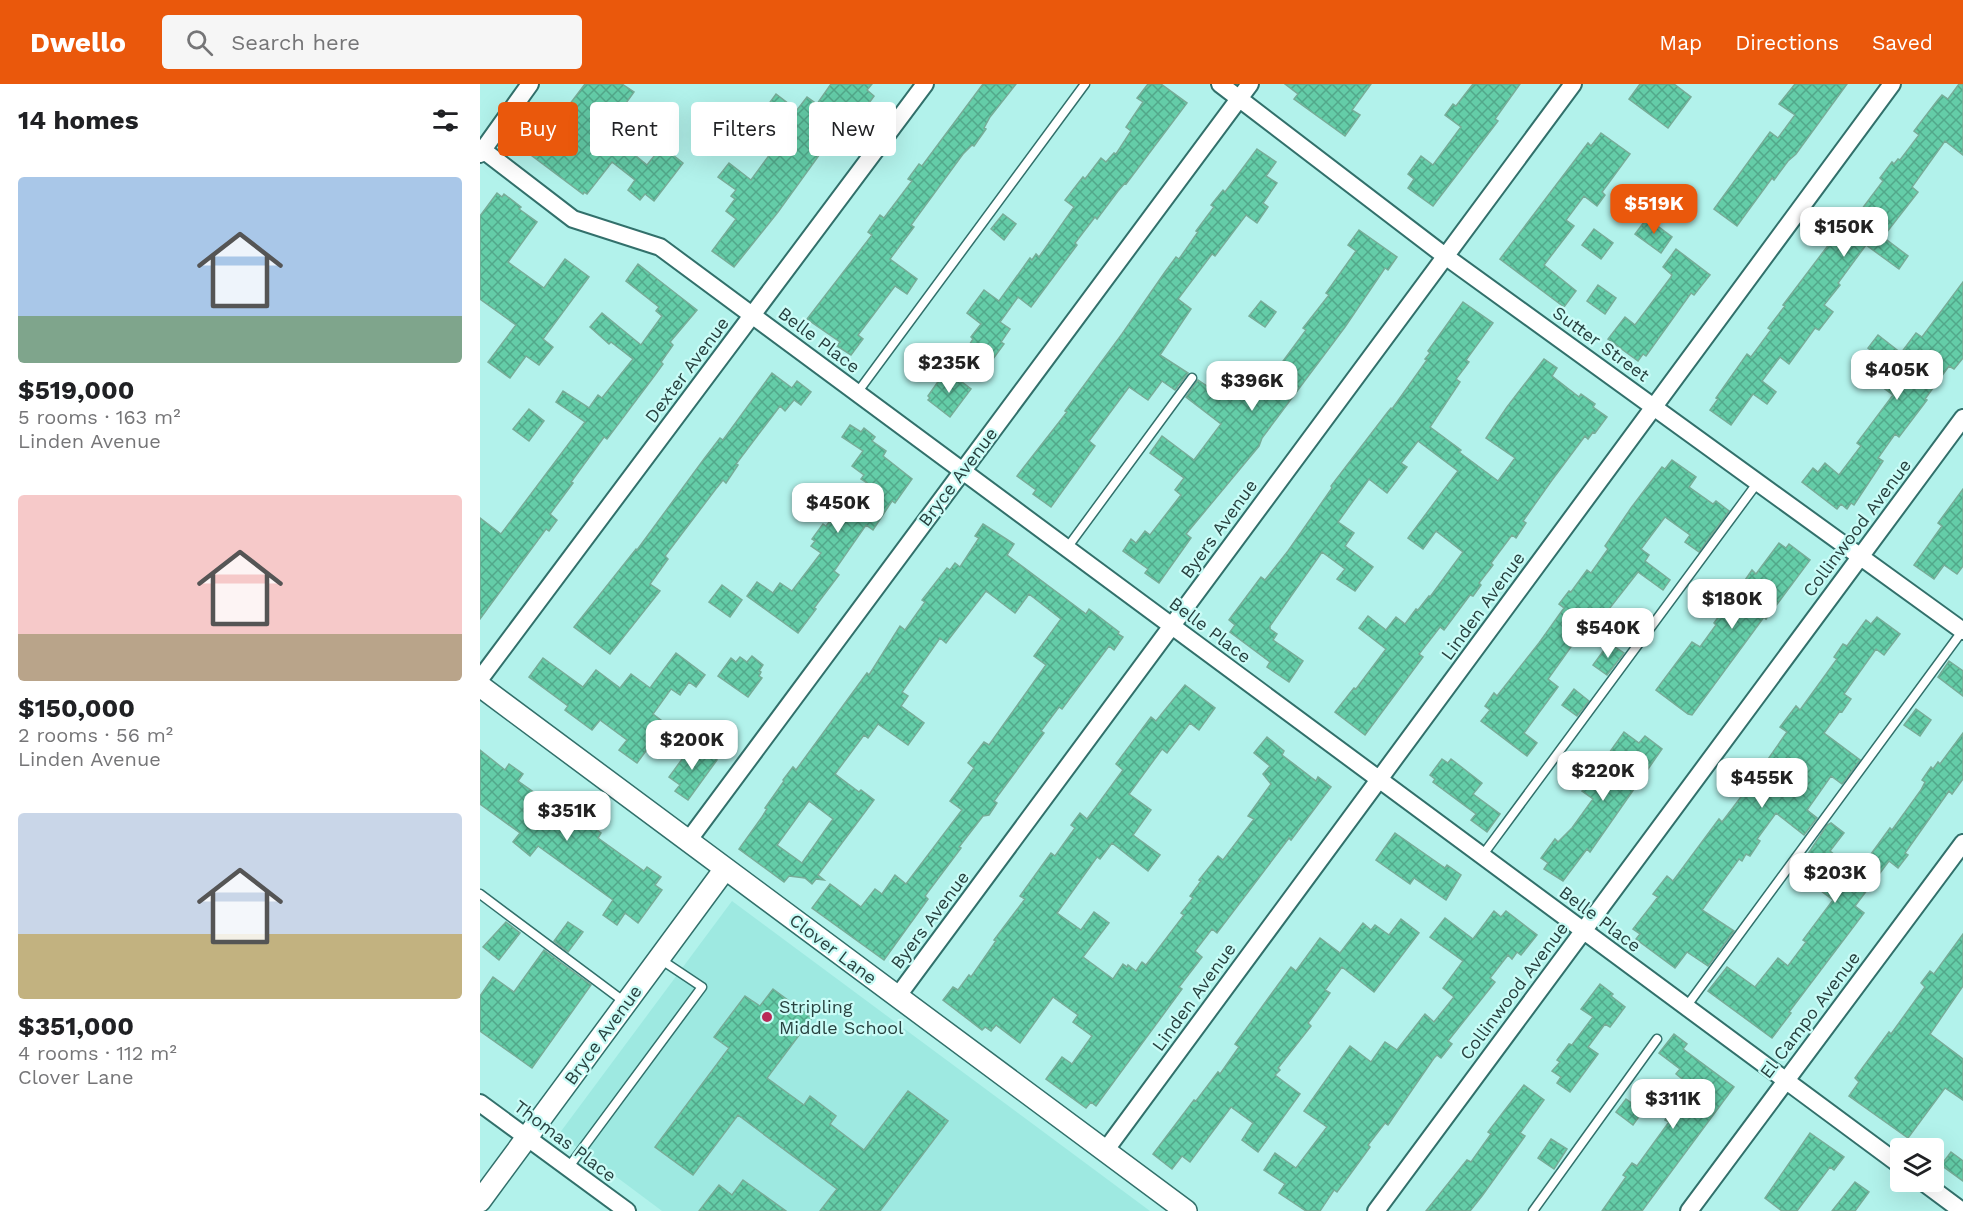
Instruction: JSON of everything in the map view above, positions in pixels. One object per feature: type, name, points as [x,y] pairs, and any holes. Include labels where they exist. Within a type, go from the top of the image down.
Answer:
[{"type":"street","points":[[481,152],[530,84]]},
{"type":"street","name":"Dexter Avenue","points":[[480,679],[925,84]]},
{"type":"street","name":"Sutter Street","points":[[1220,84],[1445,256],[1963,630]]},
{"type":"street","name":"Bryce Avenue","points":[[688,841],[1250,84]]},
{"type":"street","name":"Byers Avenue","points":[[897,997],[1572,84]]},
{"type":"street","name":"Linden Avenue","points":[[1105,1151],[1892,84]]},
{"type":"street","name":"Belle Place","points":[[481,152],[573,219],[660,247],[1890,1158]]},
{"type":"street","name":"Collinwood Avenue","points":[[1376,1211],[1963,418]]},
{"type":"street","name":"Clover Lane","points":[[480,687],[1186,1211]]},
{"type":"street","name":"El Campo Avenue","points":[[1689,1211],[1963,843]]},
{"type":"street","name":"Bryce Avenue","points":[[480,1201],[725,869]]},
{"type":"street","name":"Thomas Place","points":[[480,1102],[627,1211]]},
{"type":"street","points":[[1936,1192],[1962,1211]]},
{"type":"lane","points":[[857,393],[1085,84]]},
{"type":"lane","points":[[1067,548],[1192,378]]},
{"type":"lane","points":[[1482,856],[1758,482]]},
{"type":"lane","points":[[1686,1007],[1963,630]]},
{"type":"lane","points":[[480,894],[626,1003]]},
{"type":"lane","points":[[568,1168],[702,987],[659,958]]},
{"type":"lane","points":[[1533,1211],[1657,1039]]},
{"type":"shaded area","name":"Stripling Middle School","points":[[732,901],[1150,1211],[662,1211],[559,1134]]},
{"type":"building","points":[[585,84],[622,84],[634,92],[627,102],[590,102],[590,156],[636,156],[647,165],[654,156],[674,156],[683,163],[654,201],[645,194],[640,200],[628,190],[635,180],[612,162],[587,194],[584,192],[583,194],[532,156],[578,156],[578,102],[571,102]]},
{"type":"building","points":[[831,84],[872,84],[867,90],[874,96],[870,102],[818,102]]},
{"type":"building","points":[[983,84],[1016,84],[990,117],[984,128],[986,129],[974,146],[972,145],[963,154],[911,225],[914,227],[890,259],[917,279],[907,294],[895,286],[858,335],[863,339],[851,355],[837,346],[840,342],[807,319],[872,235],[868,232],[880,215],[884,218],[912,181],[908,179],[919,164],[922,166]]},
{"type":"building","points":[[1148,84],[1161,84],[1187,103],[1126,184],[1097,219],[1095,217],[1075,243],[1077,245],[1031,307],[1018,297],[1000,322],[1010,329],[1001,342],[1004,344],[990,363],[968,347],[973,339],[971,337],[981,324],[967,313],[984,290],[999,301],[1030,258],[1032,260],[1036,254],[1039,257],[1074,207],[1065,200],[1101,158],[1106,162],[1114,153],[1116,154],[1131,131],[1126,127],[1143,102],[1137,98]]},
{"type":"building","points":[[1285,84],[1371,84],[1352,110],[1360,115],[1345,136],[1294,99],[1298,94]]},
{"type":"building","points":[[1473,84],[1520,84],[1495,119],[1498,121],[1433,206],[1408,188],[1414,179],[1408,174],[1421,156],[1433,165],[1461,127],[1445,115],[1453,104],[1456,106]]},
{"type":"building","points":[[1640,84],[1674,84],[1691,97],[1668,128],[1629,99]]},
{"type":"building","points":[[1795,84],[1847,84],[1796,154],[1774,180],[1772,178],[1737,226],[1714,209],[1770,132],[1778,138],[1795,115],[1779,104]]},
{"type":"building","points":[[1959,84],[1963,84],[1963,155],[1945,141],[1912,187],[1918,192],[1883,237],[1908,256],[1899,269],[1866,245],[1824,305],[1833,312],[1819,330],[1815,328],[1789,364],[1780,357],[1762,381],[1776,392],[1767,404],[1753,394],[1731,425],[1710,410],[1747,354],[1751,357],[1771,330],[1768,328],[1785,306],[1783,305],[1836,235],[1840,238],[1883,181],[1880,178],[1892,162],[1894,164],[1898,159],[1900,160],[1919,135],[1914,131],[1942,95],[1948,99]]},
{"type":"building","points":[[776,94],[786,102],[770,102]]},
{"type":"building","points":[[807,97],[814,102],[809,102],[809,156],[818,156],[734,267],[712,251],[736,219],[726,211],[735,199],[731,196],[736,190],[718,177],[729,163],[751,180],[769,156],[797,156],[797,110]]},
{"type":"building","points":[[1601,133],[1630,154],[1602,192],[1605,195],[1597,206],[1584,196],[1566,220],[1574,226],[1544,265],[1576,291],[1564,307],[1500,259],[1588,143],[1591,146]]},
{"type":"building","points":[[1257,149],[1276,162],[1266,176],[1277,183],[1263,203],[1268,207],[1257,223],[1246,215],[1215,256],[1212,254],[1178,299],[1191,309],[1160,355],[1188,373],[1175,390],[1162,381],[1148,400],[1129,387],[1089,441],[1095,446],[1051,507],[1033,494],[1036,490],[1017,476],[1067,412],[1065,411],[1176,257],[1179,259],[1214,207],[1211,205],[1223,190],[1225,192]]},
{"type":"building","points":[[497,193],[502,197],[504,194],[537,222],[508,262],[544,288],[565,259],[589,277],[543,339],[553,347],[539,365],[526,356],[510,378],[488,362],[516,325],[480,299],[480,216]]},
{"type":"building","points":[[1003,214],[1016,224],[1004,240],[991,229]]},
{"type":"building","points":[[1647,218],[1672,237],[1661,253],[1635,234]]},
{"type":"building","points":[[1594,229],[1613,243],[1601,259],[1582,245]]},
{"type":"building","points":[[1359,230],[1397,257],[1388,270],[1385,268],[1345,327],[1262,438],[1259,446],[1186,534],[1191,538],[1159,583],[1145,573],[1148,569],[1123,551],[1131,539],[1136,543],[1145,531],[1150,535],[1181,495],[1175,490],[1184,478],[1150,453],[1162,436],[1194,460],[1221,424],[1186,397],[1198,380],[1210,388],[1218,378],[1252,403],[1306,330],[1303,328],[1329,295],[1326,293],[1356,251],[1348,245]]},
{"type":"building","points":[[1676,249],[1710,275],[1694,295],[1691,293],[1646,356],[1643,354],[1638,361],[1608,339],[1625,317],[1635,325],[1671,277],[1672,275],[1663,267]]},
{"type":"building","points":[[638,264],[697,310],[670,342],[673,345],[655,375],[607,439],[604,437],[571,482],[573,483],[550,514],[557,520],[549,531],[546,529],[480,619],[480,518],[501,534],[585,422],[556,402],[563,391],[589,408],[598,395],[602,398],[633,359],[611,342],[609,344],[590,327],[602,313],[641,345],[662,316],[656,311],[659,307],[626,281]]},
{"type":"building","points":[[1963,282],[1963,358],[1954,369],[1949,366],[1899,437],[1895,434],[1878,458],[1883,461],[1854,505],[1851,503],[1847,509],[1841,504],[1837,509],[1802,482],[1813,468],[1818,472],[1825,463],[1839,475],[1861,446],[1857,443],[1893,395],[1885,389],[1898,372],[1868,348],[1878,335],[1901,353],[1916,333],[1922,337]]},
{"type":"building","points":[[1598,285],[1616,298],[1605,314],[1587,301]]},
{"type":"building","points":[[1261,301],[1276,312],[1265,327],[1249,316]]},
{"type":"building","points":[[1463,302],[1493,323],[1466,360],[1469,362],[1456,379],[1460,382],[1430,427],[1461,450],[1459,452],[1498,481],[1515,458],[1486,438],[1544,359],[1557,368],[1552,376],[1579,397],[1581,394],[1595,404],[1593,407],[1607,417],[1595,433],[1593,432],[1588,439],[1585,436],[1552,480],[1523,521],[1526,523],[1516,538],[1512,535],[1491,563],[1493,565],[1479,583],[1481,585],[1473,596],[1470,595],[1444,630],[1440,627],[1419,654],[1423,657],[1365,735],[1335,712],[1354,688],[1356,689],[1386,649],[1359,628],[1368,616],[1386,630],[1396,617],[1405,624],[1416,609],[1418,610],[1430,597],[1463,552],[1436,531],[1423,549],[1408,538],[1458,471],[1418,441],[1401,463],[1407,467],[1387,493],[1369,479],[1338,522],[1354,533],[1345,546],[1373,567],[1355,591],[1337,579],[1345,569],[1322,552],[1270,626],[1270,629],[1277,634],[1273,640],[1303,661],[1289,682],[1267,667],[1270,662],[1230,632],[1235,625],[1229,620],[1261,577],[1265,580],[1288,551],[1332,488],[1331,486],[1392,409],[1427,360],[1425,359],[1430,353],[1428,351]]},
{"type":"building","points":[[772,373],[792,388],[797,381],[811,392],[801,405],[794,400],[785,411],[780,406],[736,464],[738,465],[726,483],[723,480],[715,490],[665,556],[668,559],[650,584],[660,591],[610,654],[574,627],[637,550],[720,438],[723,440]]},
{"type":"building","points":[[944,373],[948,376],[950,373],[971,389],[950,417],[928,400],[930,398],[928,396]]},
{"type":"building","points":[[529,409],[544,421],[529,441],[513,429]]},
{"type":"building","points":[[850,425],[861,432],[864,428],[875,437],[872,441],[886,451],[883,456],[912,479],[895,503],[892,501],[873,530],[866,525],[834,571],[839,575],[798,633],[747,596],[757,582],[773,593],[780,583],[792,591],[821,553],[811,546],[815,541],[812,539],[823,524],[826,526],[830,521],[837,525],[867,483],[861,479],[864,475],[852,466],[863,451],[842,437]]},
{"type":"building","points":[[1672,460],[1696,477],[1689,487],[1713,504],[1716,501],[1729,511],[1699,552],[1685,542],[1690,535],[1665,517],[1641,549],[1649,555],[1645,561],[1670,580],[1663,590],[1638,572],[1605,614],[1609,617],[1592,638],[1583,630],[1548,679],[1558,687],[1524,733],[1537,743],[1527,756],[1481,721],[1490,710],[1485,706],[1494,693],[1497,696],[1539,643],[1564,608],[1559,604],[1587,570],[1591,573],[1608,549],[1605,546],[1631,508],[1662,467],[1665,469]]},
{"type":"building","points":[[1963,489],[1963,566],[1957,574],[1944,565],[1934,579],[1914,565],[1942,526],[1938,523]]},
{"type":"building","points":[[983,524],[1014,544],[1007,555],[1086,614],[1089,609],[1123,637],[1114,650],[1109,646],[1062,709],[1059,707],[1041,731],[1044,733],[994,801],[997,803],[989,815],[983,816],[959,847],[961,848],[925,896],[928,899],[884,960],[812,908],[830,884],[861,907],[875,889],[882,894],[895,875],[906,884],[962,810],[950,801],[974,768],[968,763],[984,742],[989,745],[1046,665],[1034,656],[1061,619],[1029,594],[1015,613],[986,591],[946,643],[940,638],[902,692],[908,696],[901,706],[924,723],[908,745],[878,724],[868,738],[864,735],[835,774],[874,800],[818,875],[824,880],[816,879],[812,884],[805,878],[789,876],[784,882],[739,849],[762,817],[767,809],[765,808],[783,780],[793,767],[796,770],[867,673],[869,675],[900,626],[905,630],[925,602],[922,600],[947,568],[950,570],[955,563],[960,567],[979,538],[975,536]],"holes":[[[809,801],[833,819],[802,863],[777,845]]]},
{"type":"building","points":[[1779,543],[1786,548],[1789,544],[1810,560],[1766,619],[1764,617],[1692,715],[1688,714],[1656,690],[1692,642],[1700,647],[1725,608],[1727,610],[1746,585],[1743,583],[1752,570],[1756,574]]},
{"type":"building","points":[[722,585],[742,600],[730,617],[709,602]]},
{"type":"building","points":[[1877,617],[1900,634],[1884,655],[1876,649],[1844,694],[1851,699],[1824,733],[1860,760],[1842,784],[1831,776],[1807,810],[1817,818],[1804,835],[1776,813],[1757,839],[1760,841],[1750,856],[1746,854],[1742,861],[1739,859],[1702,910],[1734,931],[1708,966],[1687,952],[1675,968],[1636,939],[1640,934],[1633,929],[1658,897],[1653,894],[1667,876],[1673,881],[1719,819],[1722,822],[1787,732],[1780,727],[1796,706],[1800,710],[1837,659],[1834,657],[1843,644],[1847,646],[1866,620],[1871,624]]},
{"type":"building","points":[[1609,643],[1624,653],[1607,675],[1593,665]]},
{"type":"building","points":[[676,653],[705,675],[696,687],[689,682],[680,695],[671,689],[653,714],[666,724],[637,763],[619,750],[627,740],[600,720],[592,730],[565,710],[568,706],[529,677],[543,658],[583,687],[596,670],[620,688],[631,674],[650,688]]},
{"type":"building","points":[[752,656],[763,665],[759,671],[761,672],[759,676],[762,678],[748,697],[718,676],[731,658],[736,662],[740,657],[747,662]]},
{"type":"building","points":[[1949,661],[1963,671],[1963,696],[1938,677]]},
{"type":"building","points":[[1185,685],[1215,708],[1199,730],[1190,723],[1167,753],[1162,749],[1129,794],[1151,810],[1133,835],[1160,855],[1148,871],[1112,843],[1100,859],[1097,857],[1057,913],[1081,930],[1094,912],[1109,923],[1083,957],[1113,979],[1123,964],[1136,971],[1142,962],[1146,965],[1184,915],[1181,913],[1193,898],[1190,896],[1201,881],[1199,880],[1218,856],[1223,860],[1254,819],[1248,816],[1271,784],[1263,774],[1270,766],[1254,753],[1267,737],[1284,751],[1282,755],[1316,781],[1318,777],[1331,787],[1217,933],[1212,929],[1195,951],[1202,957],[1179,987],[1182,989],[1096,1106],[1091,1102],[1086,1108],[1046,1079],[1062,1057],[1072,1064],[1092,1036],[1073,1022],[1078,1015],[1053,997],[1020,1043],[996,1025],[991,1031],[985,1027],[982,1030],[943,1000],[953,987],[958,990],[969,975],[971,977],[996,941],[994,940],[1025,899],[1020,896],[1051,853],[1055,856],[1075,828],[1071,825],[1080,813],[1087,819],[1123,770],[1116,764],[1151,717],[1156,721]]},
{"type":"building","points":[[1574,689],[1589,701],[1577,716],[1562,705]]},
{"type":"building","points":[[1916,709],[1931,720],[1920,736],[1904,725]]},
{"type":"building","points":[[1624,732],[1639,743],[1645,736],[1662,749],[1590,852],[1587,849],[1563,881],[1544,869],[1548,863],[1541,858],[1555,839],[1558,842],[1572,828],[1593,799],[1582,791]]},
{"type":"building","points":[[1963,733],[1963,779],[1952,794],[1949,791],[1905,853],[1908,855],[1898,868],[1889,861],[1855,906],[1864,913],[1772,1038],[1708,991],[1727,967],[1755,987],[1778,958],[1788,966],[1806,942],[1803,940],[1833,900],[1796,872],[1827,825],[1831,823],[1844,833],[1830,851],[1856,872],[1890,828],[1892,830],[1921,790],[1925,782],[1922,780],[1931,767],[1933,769],[1938,762],[1940,764]]},
{"type":"building","points":[[694,743],[717,760],[688,800],[675,791],[680,785],[669,777]]},
{"type":"building","points":[[480,750],[505,770],[509,764],[523,774],[518,781],[581,825],[585,821],[601,833],[598,838],[644,871],[647,867],[661,877],[655,885],[662,890],[638,923],[625,913],[617,925],[603,915],[613,900],[538,846],[530,856],[513,842],[520,833],[480,804]]},
{"type":"building","points":[[1442,759],[1448,763],[1451,759],[1482,783],[1473,794],[1500,814],[1487,832],[1471,820],[1476,814],[1433,782],[1435,779],[1430,775]]},
{"type":"building","points":[[1395,833],[1445,868],[1447,865],[1461,875],[1446,900],[1414,878],[1410,884],[1376,860]]},
{"type":"building","points":[[1494,911],[1501,917],[1506,911],[1537,935],[1521,955],[1517,952],[1512,959],[1508,955],[1490,978],[1495,982],[1448,1041],[1452,1044],[1441,1058],[1437,1055],[1434,1058],[1388,1125],[1385,1123],[1346,1180],[1337,1192],[1334,1190],[1320,1211],[1306,1211],[1279,1193],[1285,1184],[1264,1170],[1275,1153],[1296,1168],[1327,1127],[1304,1111],[1350,1046],[1371,1062],[1385,1042],[1397,1050],[1425,1014],[1434,1022],[1454,997],[1443,988],[1463,961],[1430,937],[1445,918],[1473,939]]},
{"type":"building","points":[[1401,919],[1419,933],[1374,992],[1342,967],[1325,990],[1330,993],[1308,1023],[1311,1026],[1275,1075],[1300,1094],[1258,1152],[1242,1140],[1253,1123],[1231,1107],[1190,1162],[1182,1156],[1172,1169],[1153,1154],[1194,1100],[1196,1101],[1218,1072],[1220,1074],[1239,1047],[1235,1044],[1291,967],[1296,971],[1320,938],[1340,953],[1363,923],[1371,930],[1375,925],[1389,935]]},
{"type":"building","points":[[506,922],[520,933],[499,960],[483,947]]},
{"type":"building","points":[[568,922],[583,932],[568,952],[554,941]]},
{"type":"building","points":[[1963,934],[1963,986],[1930,1034],[1963,1059],[1963,1100],[1945,1088],[1908,1138],[1849,1096],[1859,1082],[1855,1078],[1925,987],[1921,983],[1930,971],[1934,974]]},
{"type":"building","points":[[544,950],[591,985],[532,1068],[480,1031],[480,996],[493,977],[514,992]]},
{"type":"building","points":[[1600,984],[1625,1007],[1610,1027],[1605,1024],[1588,1047],[1598,1054],[1570,1092],[1557,1083],[1561,1077],[1552,1071],[1560,1062],[1557,1060],[1569,1044],[1572,1045],[1593,1017],[1581,1009]]},
{"type":"building","points":[[773,989],[812,1018],[767,1078],[804,1105],[810,1096],[836,1116],[830,1124],[864,1150],[908,1091],[948,1121],[880,1211],[820,1211],[837,1189],[738,1115],[693,1175],[655,1147],[729,1048],[714,1037],[745,996],[760,1006]]},
{"type":"building","points":[[1674,1034],[1687,1044],[1683,1049],[1734,1087],[1642,1211],[1602,1211],[1626,1177],[1623,1175],[1632,1163],[1637,1166],[1669,1122],[1665,1120],[1691,1086],[1676,1074],[1680,1069],[1659,1053]]},
{"type":"building","points":[[1524,1085],[1544,1100],[1520,1133],[1525,1136],[1482,1196],[1470,1211],[1426,1211],[1467,1160],[1471,1162],[1491,1134],[1488,1132]]},
{"type":"building","points":[[1626,1099],[1643,1111],[1633,1125],[1616,1112]]},
{"type":"building","points":[[1810,1133],[1844,1157],[1834,1170],[1830,1167],[1797,1211],[1782,1211],[1765,1198]]},
{"type":"building","points":[[1551,1139],[1567,1149],[1554,1169],[1538,1158]]},
{"type":"building","points":[[1951,1152],[1963,1161],[1963,1181],[1944,1167],[1944,1161]]},
{"type":"building","points":[[743,1180],[786,1211],[699,1211],[719,1185],[732,1195]]},
{"type":"building","points":[[1855,1182],[1869,1192],[1855,1211],[1832,1211]]},
{"type":"place","name":"Stripling Middle School","points":[[767,1017]]}]
